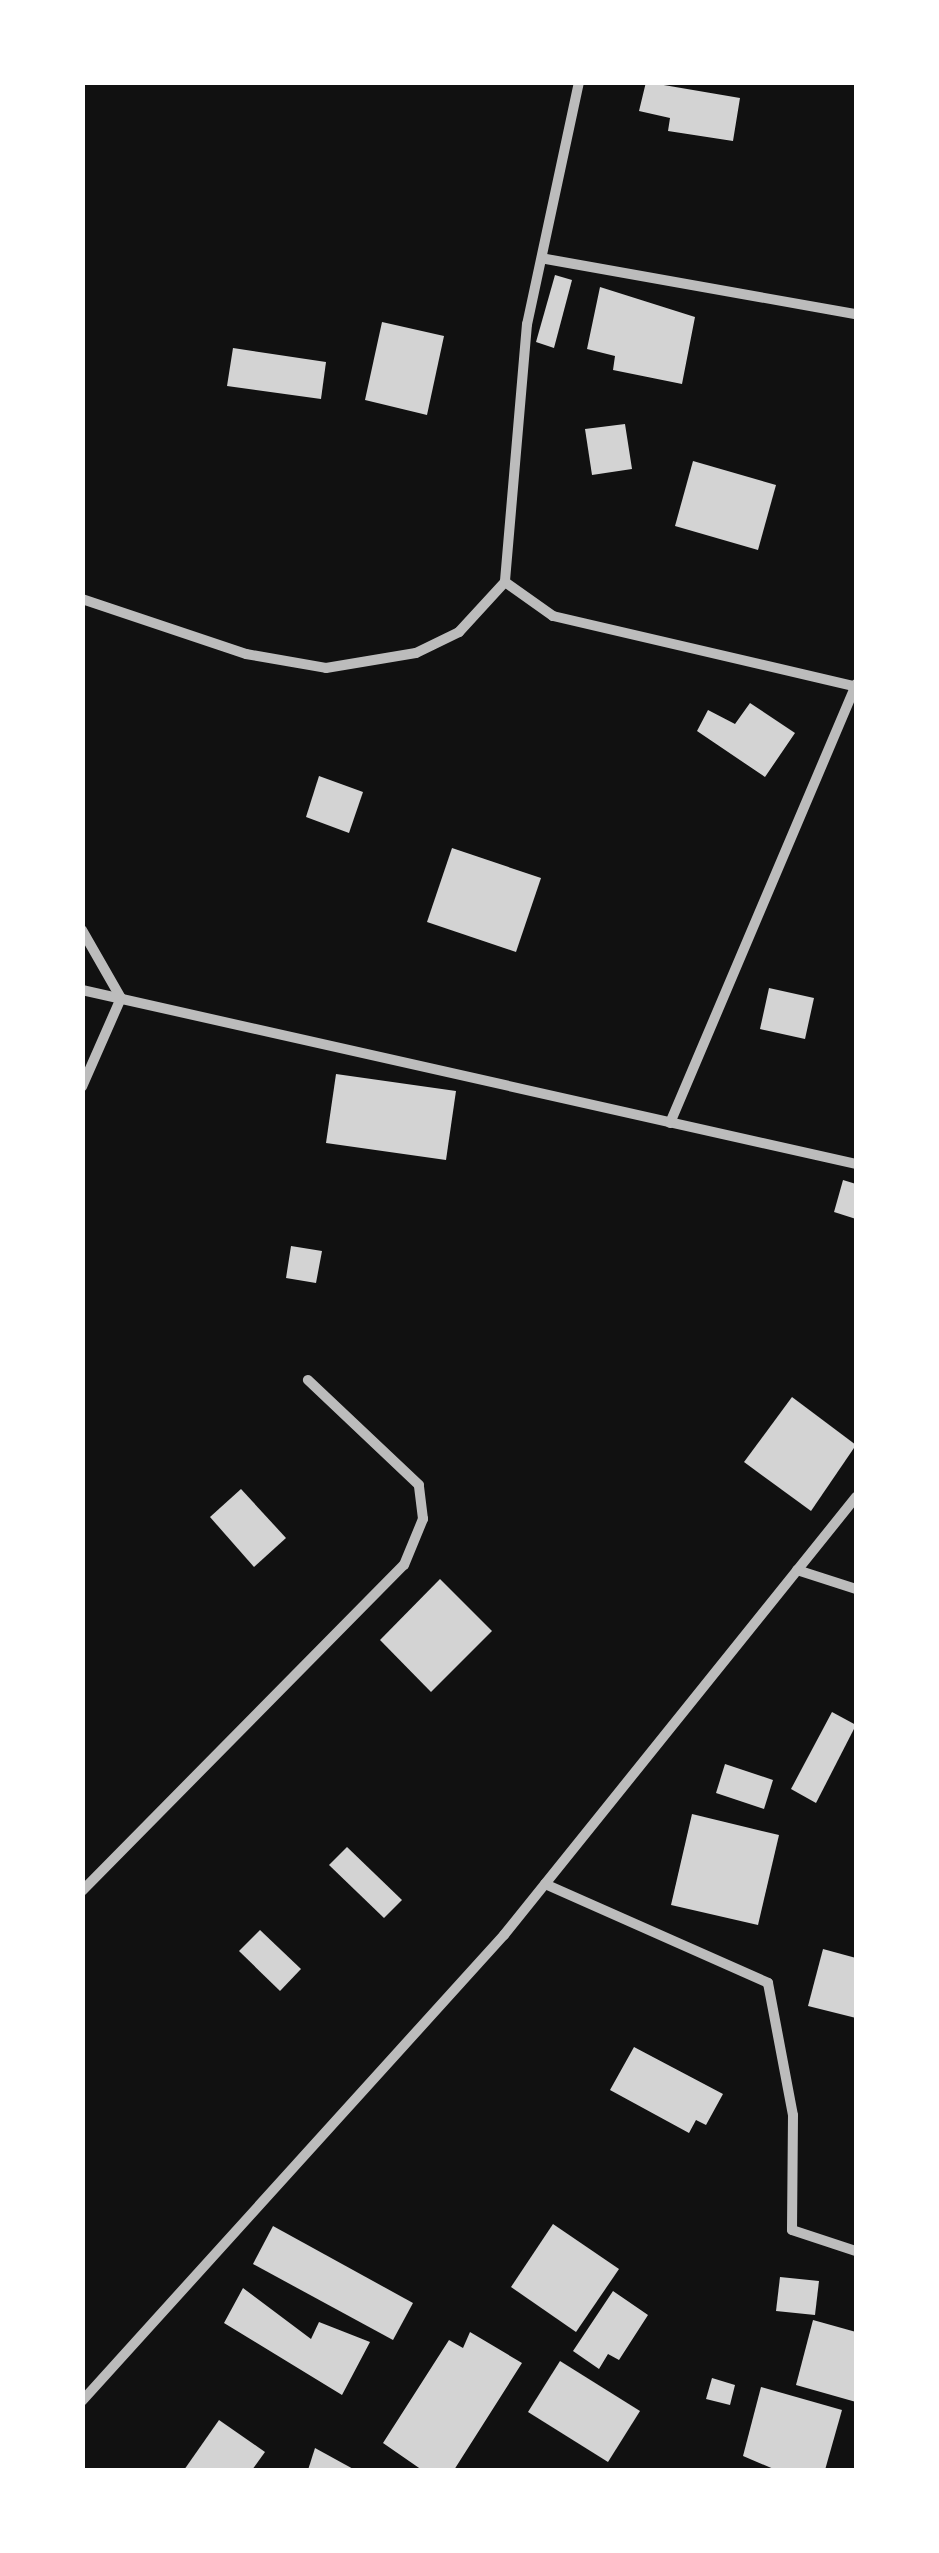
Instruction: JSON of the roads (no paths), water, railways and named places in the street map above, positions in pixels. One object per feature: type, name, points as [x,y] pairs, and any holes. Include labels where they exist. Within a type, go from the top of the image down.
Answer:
[{"type":"street","points":[[82,599],[246,654],[326,668],[416,652],[459,632],[505,582],[527,324],[546,259],[580,82]]},
{"type":"street","points":[[546,259],[856,314]]},
{"type":"street","points":[[505,582],[553,616],[856,685],[670,1123]]},
{"type":"street","points":[[82,930],[121,998]]},
{"type":"street","points":[[82,990],[856,1164]]},
{"type":"street","points":[[82,1087],[121,998]]},
{"type":"street","points":[[82,1892],[404,1565],[422,1519],[419,1484],[308,1380]]},
{"type":"street","points":[[82,2401],[545,1884],[856,1497]]},
{"type":"street","points":[[798,1570],[856,1589]]},
{"type":"street","points":[[545,1884],[768,1983],[793,2115],[792,2230],[856,2251]]}]
